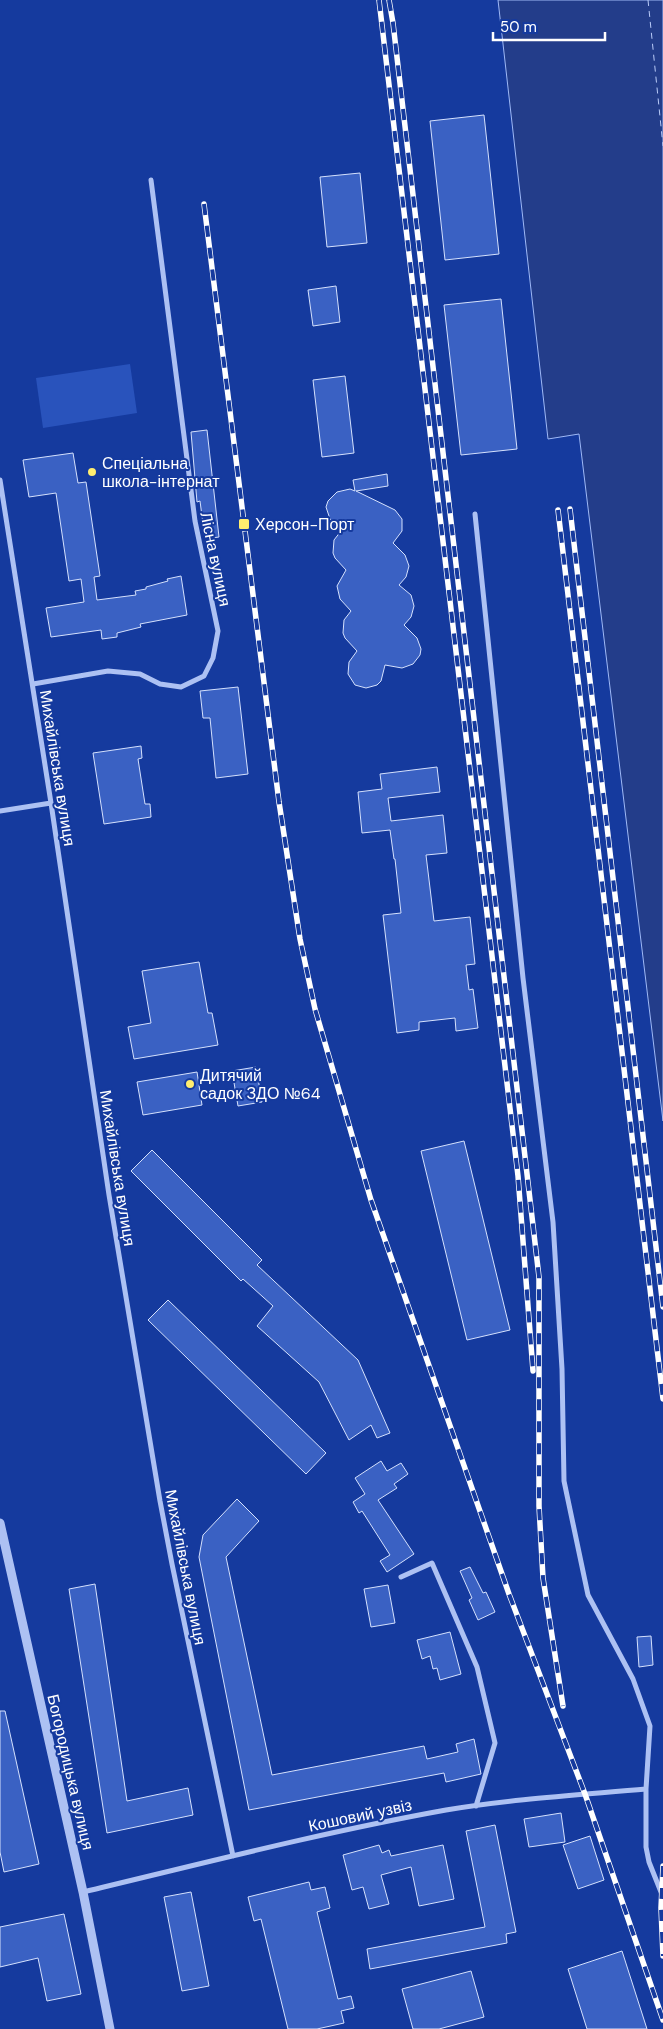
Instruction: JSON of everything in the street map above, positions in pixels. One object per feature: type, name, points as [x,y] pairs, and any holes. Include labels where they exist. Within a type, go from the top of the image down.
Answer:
[{"type":"street","name":"Лісна вулиця","points":[[32,684],[108,671],[140,674],[160,684],[181,687],[204,676],[214,658],[218,631],[195,521],[151,180]]},
{"type":"street","name":"Михайлівська вулиця","points":[[0,480],[51,803],[109,1196],[162,1510],[233,1856]]},
{"type":"street","points":[[474,514],[523,978],[553,1222],[562,1369],[564,1481],[588,1594],[633,1679],[650,1726],[646,1789],[646,1848],[649,1862],[663,1897]]},
{"type":"street","points":[[0,811],[51,803]]},
{"type":"street","name":"Богородицька вулиця","points":[[0,1523],[83,1892],[110,2029]]},
{"type":"street","points":[[401,1577],[432,1563],[476,1668],[495,1743],[476,1806]]},
{"type":"street","name":"Кошовий узвіз","points":[[83,1892],[323,1835],[476,1806],[534,1798],[646,1789]]},
{"type":"shaded area","points":[[498,0],[663,0],[663,1121],[579,434],[548,439]]},
{"type":"shaded area","points":[[130,364],[137,413],[43,428],[36,378]]},
{"type":"building","points":[[484,115],[499,254],[445,260],[430,121]]},
{"type":"building","points":[[360,173],[367,243],[327,247],[320,177]]},
{"type":"building","points":[[336,286],[340,322],[313,326],[308,290]]},
{"type":"building","points":[[501,299],[517,449],[461,455],[444,305]]},
{"type":"building","points":[[345,376],[354,453],[322,457],[313,380]]},
{"type":"building","points":[[207,430],[219,537],[205,539],[200,501],[197,502],[191,432]]},
{"type":"building","points":[[73,453],[78,483],[86,482],[100,576],[94,577],[97,600],[136,595],[135,591],[146,589],[146,587],[168,581],[167,579],[181,576],[187,615],[140,624],[141,627],[117,633],[117,637],[102,639],[101,630],[51,637],[46,608],[84,602],[81,579],[69,581],[56,493],[29,497],[23,460]]},
{"type":"building","points":[[387,474],[388,486],[356,491],[395,510],[402,519],[402,531],[393,543],[405,555],[409,566],[406,577],[399,585],[411,595],[414,606],[411,617],[404,625],[417,638],[421,649],[420,655],[413,664],[402,668],[385,665],[381,681],[377,685],[366,688],[355,685],[348,674],[349,662],[357,651],[343,633],[344,620],[351,611],[340,599],[337,586],[346,570],[333,553],[334,540],[341,531],[330,519],[326,507],[328,501],[337,492],[350,489],[355,491],[353,480]]},
{"type":"building","points":[[238,687],[248,774],[216,778],[210,718],[203,718],[200,691]]},
{"type":"building","points":[[141,746],[142,758],[138,759],[145,804],[150,804],[151,817],[104,824],[93,753]]},
{"type":"building","points":[[437,767],[440,792],[388,798],[391,821],[443,815],[447,853],[426,855],[434,921],[470,917],[475,964],[466,965],[469,990],[473,989],[478,1028],[456,1031],[455,1018],[419,1022],[419,1030],[397,1033],[383,915],[401,913],[395,859],[390,830],[362,833],[358,792],[382,789],[380,774]]},
{"type":"building","points":[[199,962],[208,1013],[212,1013],[218,1045],[134,1059],[128,1027],[151,1023],[142,971]]},
{"type":"building","points":[[256,1067],[262,1102],[238,1106],[232,1071]]},
{"type":"building","points":[[197,1072],[202,1105],[143,1115],[137,1082]]},
{"type":"building","points":[[464,1141],[510,1330],[467,1340],[421,1151]]},
{"type":"building","points":[[152,1150],[262,1260],[257,1265],[358,1360],[390,1433],[377,1438],[371,1425],[349,1440],[319,1382],[257,1326],[273,1306],[243,1279],[241,1281],[131,1171]]},
{"type":"building","points":[[168,1300],[326,1453],[306,1474],[148,1320]]},
{"type":"building","points":[[381,1461],[387,1471],[401,1463],[408,1474],[394,1484],[397,1488],[378,1500],[414,1554],[387,1572],[380,1561],[390,1555],[362,1511],[359,1513],[353,1502],[365,1494],[355,1478]]},
{"type":"building","points":[[237,1499],[259,1521],[226,1557],[272,1775],[424,1746],[427,1759],[458,1752],[456,1744],[474,1739],[481,1774],[446,1782],[444,1773],[249,1810],[199,1557],[203,1535]]},
{"type":"building","points":[[470,1567],[483,1593],[486,1592],[495,1612],[478,1620],[469,1600],[472,1598],[460,1571]]},
{"type":"building","points":[[95,1584],[127,1801],[188,1788],[193,1815],[107,1833],[69,1589]]},
{"type":"building","points":[[388,1585],[395,1623],[371,1627],[364,1589]]},
{"type":"building","points":[[450,1632],[461,1674],[440,1680],[437,1668],[433,1669],[430,1656],[422,1659],[417,1640]]},
{"type":"building","points":[[651,1636],[653,1665],[639,1667],[637,1637]]},
{"type":"building","points":[[0,1711],[5,1711],[39,1864],[4,1872],[0,1852]]},
{"type":"building","points":[[561,1813],[565,1842],[529,1847],[524,1819]]},
{"type":"building","points":[[495,1825],[516,1932],[506,1934],[507,1943],[370,1969],[367,1949],[485,1927],[466,1831]]},
{"type":"building","points":[[590,1836],[604,1880],[578,1889],[563,1845]]},
{"type":"building","points":[[379,1845],[382,1853],[389,1850],[391,1856],[443,1845],[454,1899],[419,1906],[411,1867],[381,1875],[389,1904],[369,1909],[363,1887],[352,1890],[343,1855]]},
{"type":"building","points":[[309,1882],[311,1890],[325,1887],[330,1908],[317,1912],[338,1999],[351,1996],[354,2008],[341,2011],[344,2023],[317,2029],[288,2029],[261,1919],[254,1921],[248,1897]]},
{"type":"building","points":[[191,1892],[209,1986],[182,1991],[164,1897]]},
{"type":"building","points":[[64,1914],[81,1994],[47,2001],[38,1958],[0,1967],[0,1927]]},
{"type":"building","points":[[622,1951],[647,2029],[587,2029],[568,1969]]},
{"type":"building","points":[[471,1971],[484,2017],[439,2029],[413,2029],[402,1989]]},
{"type":"ferry route","points":[[648,0],[663,146]]},
{"type":"railway","points":[[379,0],[518,1176],[533,1371]]},
{"type":"railway","points":[[389,0],[539,1277],[539,1506],[543,1578],[563,1706]]},
{"type":"railway","points":[[204,204],[279,802],[300,939],[315,1009],[371,1200],[509,1594],[585,1794],[663,2020]]},
{"type":"railway","points":[[570,509],[663,1307]]},
{"type":"railway","points":[[558,510],[663,1399]]},
{"type":"railway","points":[[663,1866],[661,1908],[663,1956]]},
{"type":"place","name":"Спеціальна школа-інтернат","points":[[92,472]]},
{"type":"place","name":"Херсон-Порт","points":[[244,524]]},
{"type":"place","name":"Дитячий садок ЗДО №64","points":[[190,1084]]}]
